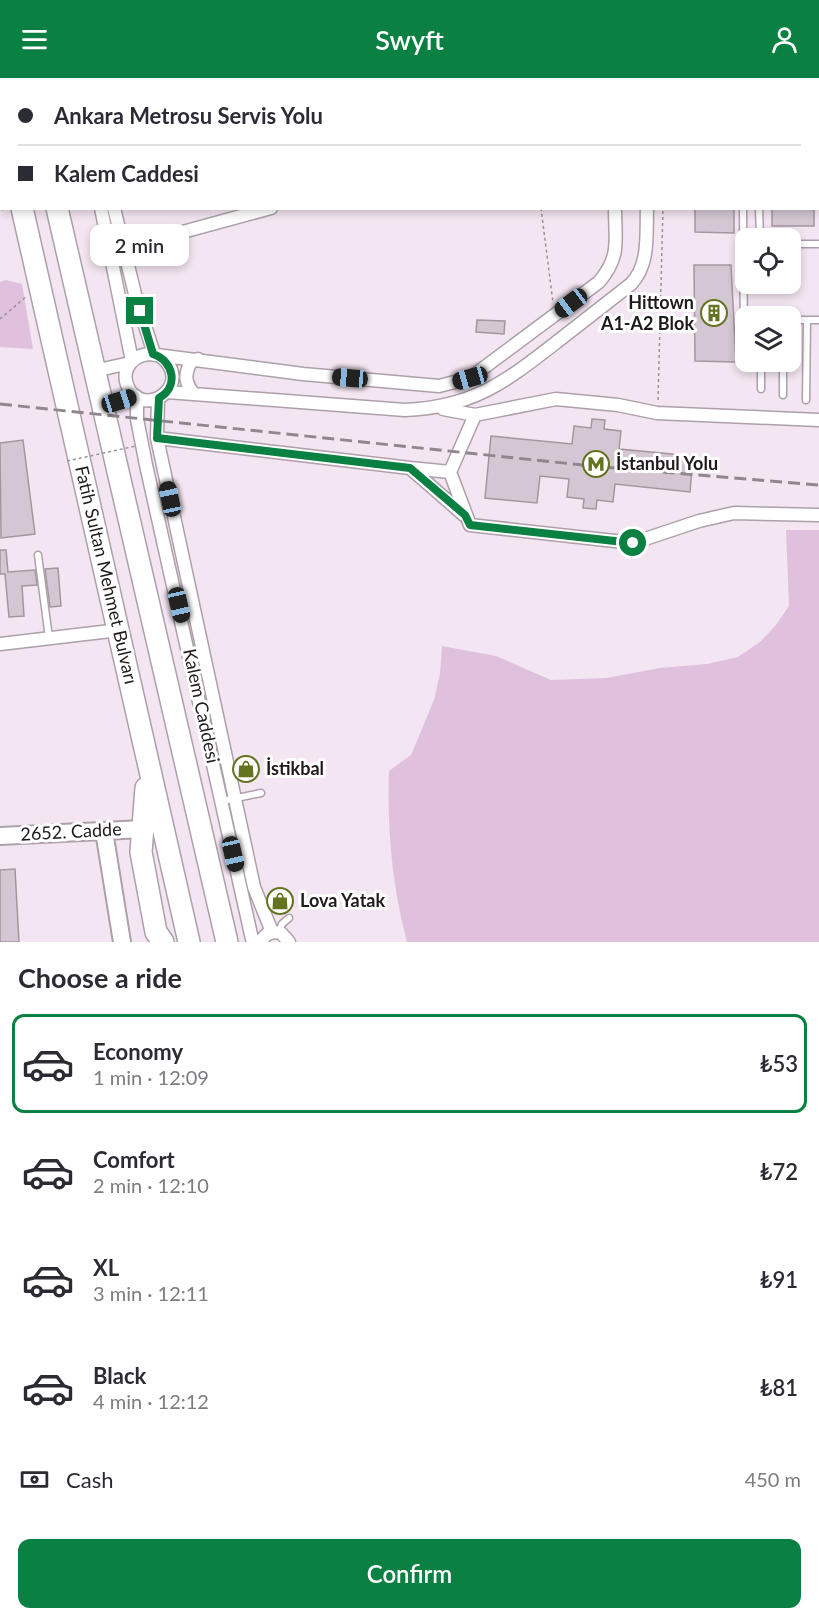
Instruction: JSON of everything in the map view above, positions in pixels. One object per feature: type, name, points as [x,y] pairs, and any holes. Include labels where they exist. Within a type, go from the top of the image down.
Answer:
[{"type":"highway","name":"Fatih Sultan Mehmet Bulvarı","points":[[57,210],[227,942]]},
{"type":"highway","name":"Fatih Sultan Mehmet Bulvarı","points":[[21,211],[41,289],[189,942]]},
{"type":"highway","points":[[148,766],[141,852],[156,932],[163,942]]},
{"type":"street","points":[[101,210],[131,362],[126,383],[137,397],[145,400],[163,395],[194,394],[405,410],[438,408],[476,396],[509,379],[631,284],[640,273],[645,259],[647,210]]},
{"type":"street","points":[[114,210],[144,328],[157,355],[165,360],[172,372],[172,379],[163,395]]},
{"type":"street","points":[[124,248],[264,210]]},
{"type":"street","points":[[94,371],[131,362],[144,354],[303,374],[429,386],[470,378],[599,282],[611,267],[615,256],[615,210]]},
{"type":"street","points":[[194,394],[187,386],[185,379],[191,362],[198,359]]},
{"type":"street","name":"Kalem Caddesi","points":[[163,395],[157,438],[228,800],[252,939],[259,942]]},
{"type":"street","points":[[103,407],[137,397]]},
{"type":"street","name":"Kalem Caddesi","points":[[137,397],[137,419],[146,465],[228,800],[254,887],[275,932]]},
{"type":"street","points":[[438,408],[475,415],[556,399],[618,405],[657,413],[819,420]]},
{"type":"street","points":[[475,415],[450,472],[470,525],[633,543],[699,521],[734,513],[819,515]]},
{"type":"street","points":[[157,438],[450,472]]},
{"type":"street","points":[[410,468],[465,515]]},
{"type":"street","points":[[0,644],[119,630]]},
{"type":"street","name":"2652. Cadde","points":[[0,836],[143,829]]},
{"type":"street","points":[[104,831],[122,942]]},
{"type":"street","points":[[259,942],[264,936],[275,932],[285,936],[289,942]]},
{"type":"lane","points":[[743,210],[744,228]]},
{"type":"lane","points":[[759,210],[760,228]]},
{"type":"lane","points":[[801,244],[819,244]]},
{"type":"lane","points":[[801,320],[819,320]]},
{"type":"lane","points":[[806,400],[807,320]]},
{"type":"lane","points":[[761,372],[761,389]]},
{"type":"lane","points":[[783,372],[783,395]]},
{"type":"lane","points":[[38,555],[49,639]]},
{"type":"lane","points":[[228,800],[261,794]]},
{"type":"lane","points":[[275,932],[289,918]]},
{"type":"path","points":[[542,210],[554,303],[550,305]]},
{"type":"path","points":[[657,413],[663,210]]},
{"type":"path","points":[[0,319],[22,298],[41,289]]},
{"type":"path","points":[[67,461],[136,446]]},
{"type":"shaded area","points":[[6,280],[22,284],[33,349],[0,347],[0,282]]},
{"type":"shaded area","points":[[786,530],[819,530],[819,942],[407,942],[392,857],[389,771],[411,755],[434,700],[440,674],[442,646],[496,656],[551,680],[606,678],[660,668],[707,664],[738,657],[761,641],[789,606]]},
{"type":"building","points":[[695,210],[734,210],[734,233],[695,232]]},
{"type":"building","points":[[772,210],[814,210],[814,226],[772,226]]},
{"type":"building","name":"Hittown A1-A2 Blok","points":[[694,265],[731,265],[735,362],[695,361]]},
{"type":"building","points":[[477,320],[505,321],[504,334],[476,332]]},
{"type":"building","points":[[592,419],[605,420],[604,429],[621,431],[619,449],[693,456],[690,492],[615,484],[613,502],[597,500],[596,509],[583,508],[584,499],[567,497],[569,479],[540,476],[537,503],[485,498],[491,436],[572,444],[574,426],[591,428]]},
{"type":"building","points":[[23,440],[35,534],[1,538],[0,443]]},
{"type":"building","points":[[0,550],[6,550],[8,572],[35,570],[37,585],[22,586],[24,616],[9,617],[5,574],[0,574]]},
{"type":"building","points":[[58,568],[61,606],[50,607],[45,569]]},
{"type":"building","points":[[15,869],[19,942],[0,942],[0,870]]},
{"type":"railway","points":[[0,404],[592,466],[819,485]]},
{"type":"place","name":"Hittown A1-A2 Blok","points":[[714,313]]},
{"type":"place","name":"İstanbul Yolu","points":[[596,464]]},
{"type":"place","name":"İstikbal","points":[[246,769]]},
{"type":"place","name":"Lova Yatak","points":[[280,901]]},
{"type":"route","points":[[140,311],[153,354],[165,360],[172,372],[171,386],[159,398],[157,438],[410,468],[465,515],[470,525],[633,543]]}]
